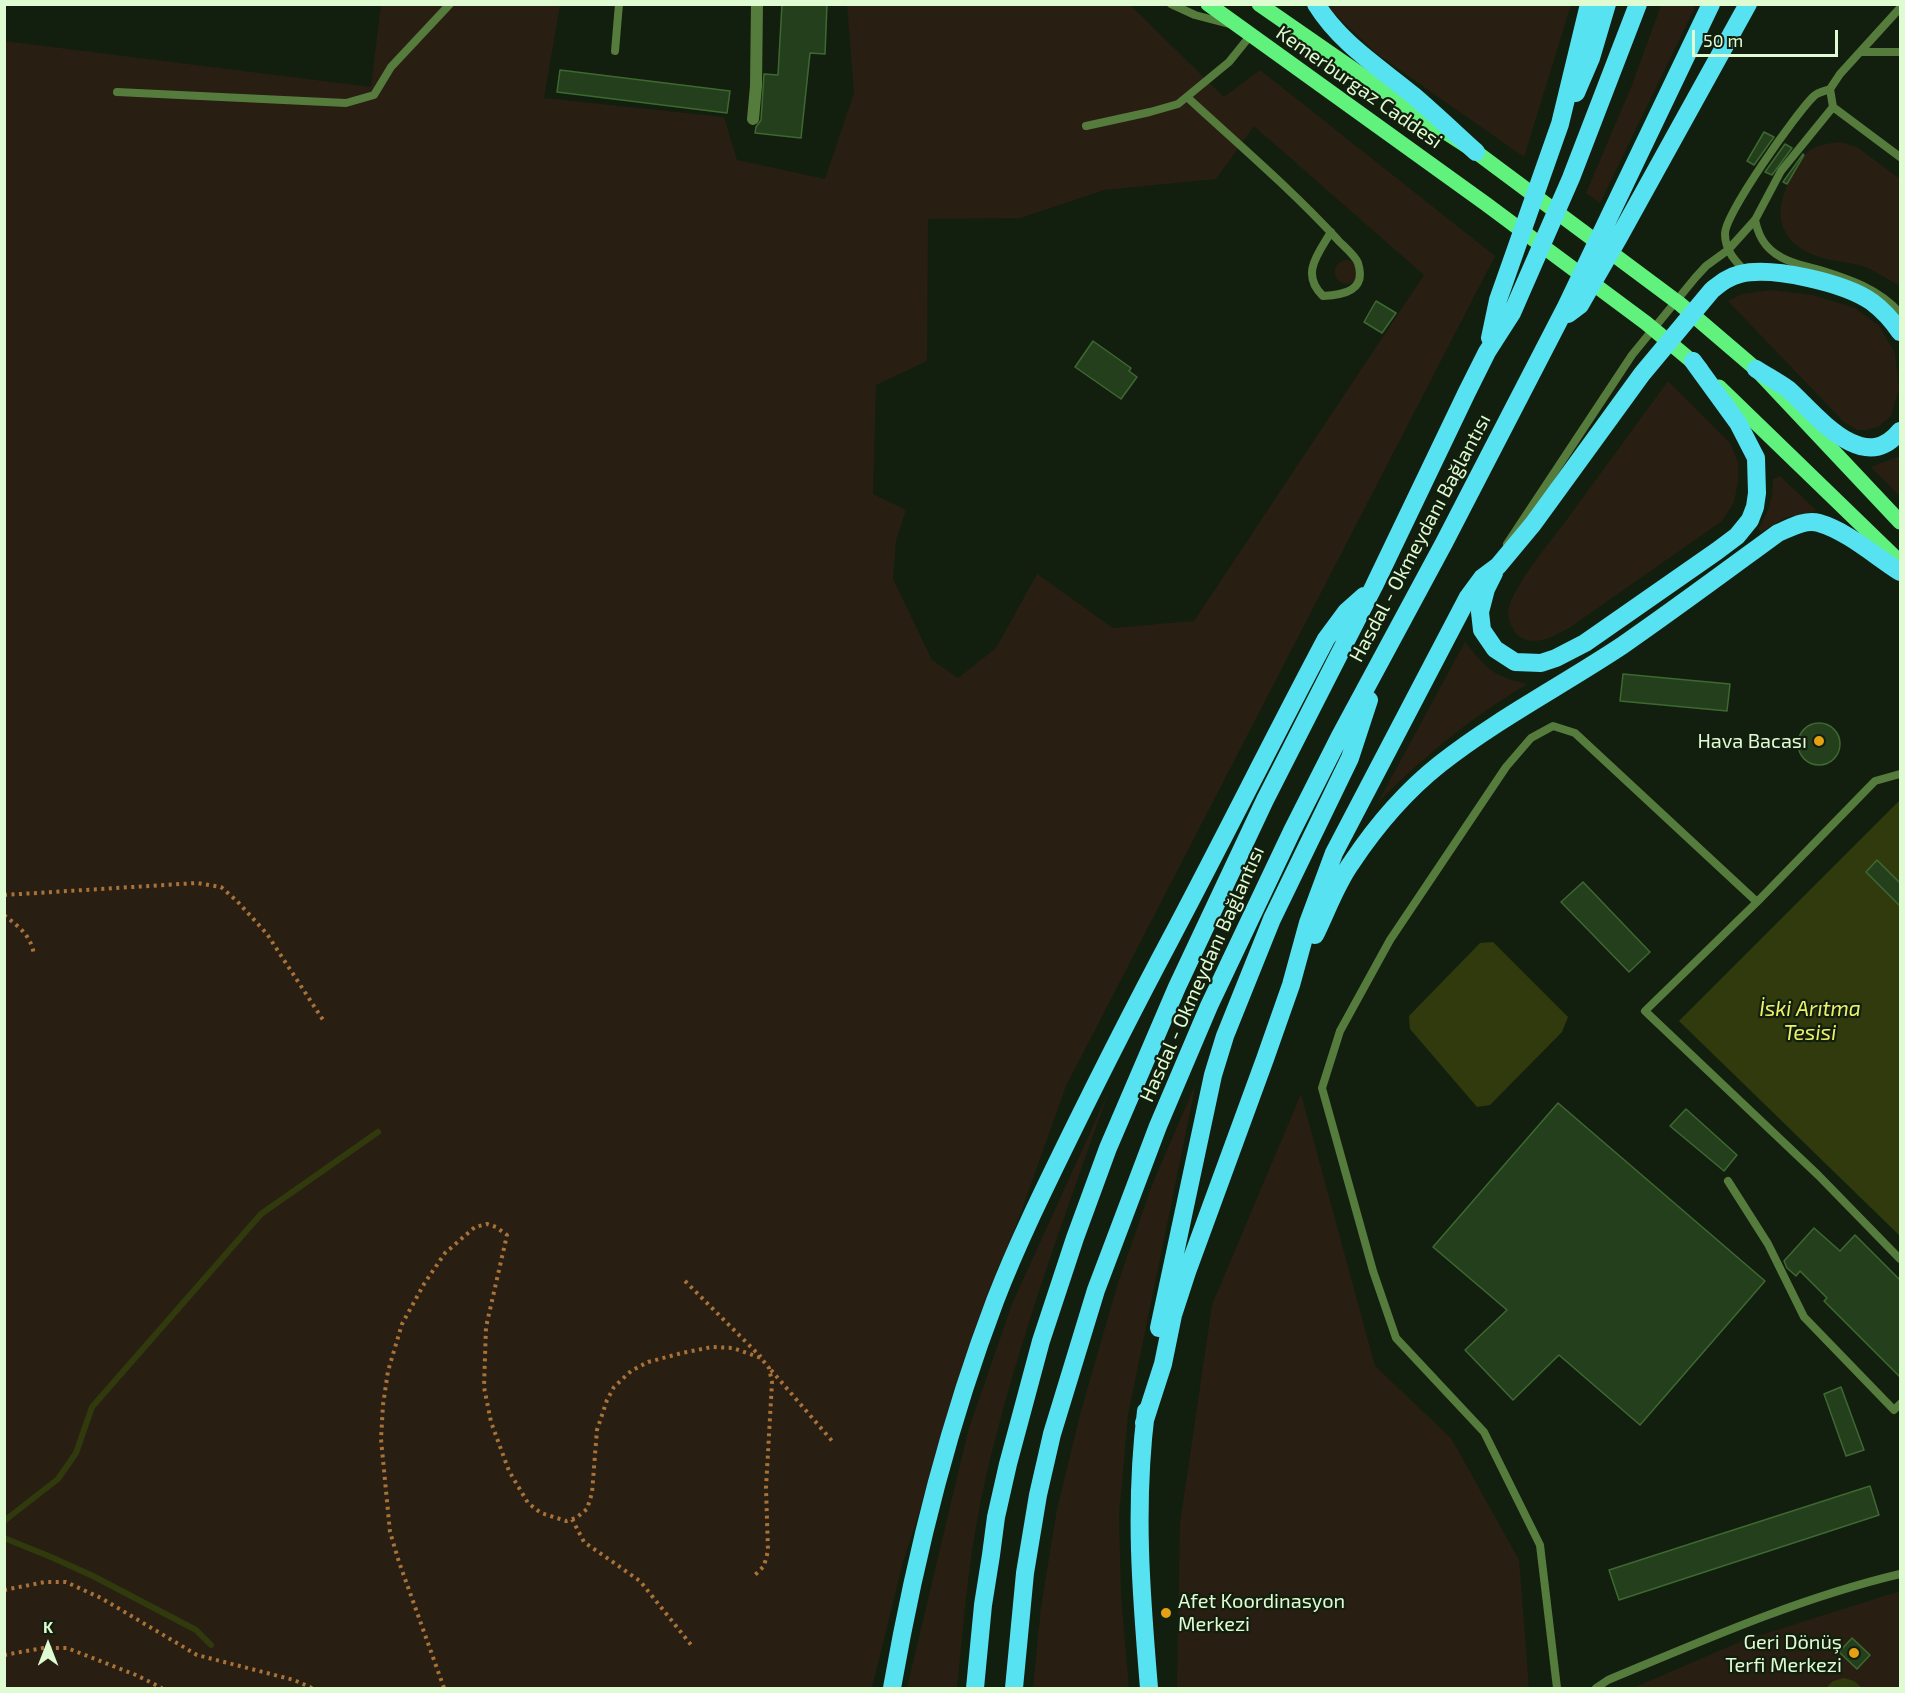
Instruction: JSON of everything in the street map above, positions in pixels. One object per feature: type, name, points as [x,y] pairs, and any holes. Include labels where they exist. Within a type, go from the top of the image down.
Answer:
[{"type":"highway","points":[[1316,4],[1334,29],[1351,46],[1414,96],[1476,152]]},
{"type":"highway","points":[[1487,352],[1498,300],[1560,124],[1589,4]]},
{"type":"highway","points":[[1560,124],[1591,58],[1607,4]]},
{"type":"highway","points":[[1487,352],[1512,313],[1534,265],[1583,148],[1638,4]]},
{"type":"highway","name":"Hasdal - Okmeydanı Bağlantısı","points":[[1014,1689],[1026,1573],[1038,1495],[1052,1434],[1096,1290],[1136,1181],[1201,1024],[1297,821],[1558,323],[1711,4]]},
{"type":"highway","points":[[1558,323],[1580,305],[1748,4]]},
{"type":"highway","points":[[1693,361],[1738,423],[1756,458],[1757,493],[1755,507],[1749,520],[1737,536],[1718,551],[1585,643],[1556,658],[1541,663],[1515,662],[1495,650],[1482,630],[1480,612],[1486,589],[1498,566],[1533,524],[1642,374],[1712,290],[1724,280],[1747,273],[1777,272],[1833,285],[1857,293],[1871,302],[1888,315],[1900,332]]},
{"type":"highway","name":"Hasdal - Okmeydanı Bağlantısı","points":[[975,1689],[983,1605],[996,1517],[1008,1464],[1041,1341],[1093,1188],[1128,1098],[1214,907],[1270,790],[1374,586],[1487,352]]},
{"type":"highway","points":[[1756,369],[1785,387],[1830,429],[1858,446],[1881,446],[1900,431]]},
{"type":"highway","points":[[1291,985],[1337,888],[1364,844],[1412,789],[1439,765],[1477,737],[1622,645],[1778,533],[1799,524],[1818,523],[1836,530],[1900,572]]},
{"type":"highway","points":[[1144,1423],[1153,1401],[1173,1315],[1187,1272],[1262,1069],[1291,985],[1308,923],[1334,854],[1468,597],[1482,578],[1498,566]]},
{"type":"highway","points":[[892,1689],[903,1622],[952,1425],[995,1302],[1016,1250],[1049,1176],[1097,1080],[1326,639],[1346,612],[1374,586]]},
{"type":"highway","points":[[1149,1689],[1138,1549],[1138,1501],[1144,1423],[1155,1344],[1213,1075],[1225,1036],[1272,919],[1350,758],[1371,695],[1376,669]]},
{"type":"main road","name":"Kemerburgaz Caddesi","points":[[1208,4],[1486,204],[1646,323],[1693,361],[1900,562]]},
{"type":"main road","name":"Kemerburgaz Caddesi","points":[[1259,4],[1476,152],[1652,282],[1716,333],[1756,369],[1900,522]]},
{"type":"street","points":[[753,119],[756,86],[757,4]]},
{"type":"lane","points":[[117,92],[346,103],[374,95],[391,67],[450,4]]},
{"type":"lane","points":[[615,51],[620,4]]},
{"type":"lane","points":[[1171,4],[1220,23],[1235,25]]},
{"type":"lane","points":[[1747,273],[1728,250],[1725,233],[1730,216],[1765,158],[1815,94],[1830,89],[1840,74],[1900,8]]},
{"type":"lane","points":[[1086,126],[1178,104],[1228,62],[1250,36]]},
{"type":"lane","points":[[1862,52],[1900,52]]},
{"type":"lane","points":[[1830,89],[1833,106],[1900,157]]},
{"type":"lane","points":[[1187,97],[1318,218],[1358,261],[1360,274],[1357,284],[1350,292],[1323,296],[1315,288],[1311,272],[1316,257],[1331,232]]},
{"type":"lane","points":[[1498,566],[1510,538],[1632,355],[1695,278],[1706,266],[1728,250],[1755,220],[1781,171],[1833,106]]},
{"type":"lane","points":[[1755,220],[1758,232],[1766,246],[1788,262],[1840,277],[1872,290],[1894,305],[1900,313]]},
{"type":"lane","points":[[1557,1689],[1540,1545],[1484,1432],[1396,1338],[1373,1270],[1322,1088],[1340,1031],[1390,940],[1506,767],[1531,738],[1553,726],[1575,732],[1757,902]]},
{"type":"lane","points":[[1900,774],[1875,781],[1757,902],[1645,1011],[1818,1175],[1900,1259]]},
{"type":"lane","points":[[1728,1181],[1768,1244],[1804,1317],[1894,1410],[1900,1404]]},
{"type":"lane","points":[[1596,1689],[1608,1680],[1736,1626],[1855,1585],[1900,1574]]},
{"type":"path","points":[[4,895],[197,883],[221,887],[267,934],[325,1023]]},
{"type":"path","points":[[4,915],[27,934],[33,944],[34,955]]},
{"type":"path","points":[[444,1689],[390,1532],[381,1439],[388,1371],[402,1324],[424,1284],[445,1253],[475,1227],[487,1224],[507,1235],[486,1327],[484,1387],[490,1422],[509,1471],[528,1503],[541,1513],[566,1521],[587,1509],[592,1493],[597,1430],[614,1387],[631,1371],[648,1362],[712,1347],[733,1348],[761,1358]]},
{"type":"path","points":[[685,1281],[761,1358],[834,1442]]},
{"type":"path","points":[[754,1576],[764,1566],[768,1551],[766,1488],[772,1382],[769,1368]]},
{"type":"path","points":[[572,1519],[584,1542],[640,1581],[692,1646]]},
{"type":"path","points":[[4,1590],[45,1582],[66,1582],[101,1598],[197,1655],[283,1677],[312,1689]]},
{"type":"path","points":[[4,1655],[43,1648],[67,1648],[136,1675],[162,1689]]},
{"type":"shaded area","points":[[381,5],[560,5],[544,98],[724,117],[737,160],[825,179],[854,93],[847,5],[1130,5],[1224,97],[1260,70],[1495,256],[1066,1086],[981,1324],[903,1562],[872,1688],[5,1688],[4,41],[371,87]],"holes":[[[1254,126],[1424,275],[1194,621],[1113,628],[1037,574],[996,648],[958,678],[932,660],[893,579],[896,540],[906,510],[873,494],[876,385],[927,361],[928,219],[1020,218],[1104,190],[1216,179]]]},
{"type":"shaded area","points":[[1325,5],[1571,5],[1524,157],[1377,54]]},
{"type":"shaded area","points":[[1661,5],[1696,5],[1600,203],[1586,193],[1632,85]]},
{"type":"shaded area","points":[[1840,142],[1857,147],[1900,179],[1900,286],[1864,267],[1825,259],[1801,249],[1785,232],[1781,212],[1782,200],[1797,167],[1806,154],[1815,147]]},
{"type":"shaded area","points":[[1347,260],[1352,261],[1358,267],[1358,277],[1352,283],[1347,284],[1342,283],[1336,277],[1335,272],[1336,267],[1342,261]]},
{"type":"shaded area","points":[[1771,290],[1812,295],[1855,308],[1879,326],[1895,353],[1899,389],[1891,416],[1878,427],[1867,430],[1857,430],[1843,421],[1728,301],[1742,294]]},
{"type":"shaded area","points":[[1668,381],[1730,443],[1738,462],[1738,482],[1734,502],[1722,521],[1569,628],[1551,637],[1534,641],[1518,636],[1508,615],[1513,596],[1540,554]]},
{"type":"shaded area","points":[[1900,456],[1900,497],[1871,467]]},
{"type":"shaded area","points":[[1780,476],[1817,511],[1787,517],[1761,532],[1758,529],[1770,505],[1773,479]]},
{"type":"shaded area","points":[[1465,642],[1491,670],[1505,678],[1527,684],[1486,710],[1448,739],[1377,804]]},
{"type":"shaded area","points":[[1196,1083],[1128,1415],[1119,1515],[1121,1596],[1129,1688],[1033,1688],[1041,1607],[1057,1509],[1081,1411],[1118,1283],[1152,1185]]},
{"type":"shaded area","points":[[1109,1091],[1043,1280],[999,1423],[976,1526],[957,1688],[907,1688],[968,1431],[1012,1304]]},
{"type":"shaded area","points":[[1301,1094],[1375,1366],[1451,1438],[1519,1560],[1529,1688],[1177,1688],[1180,1524],[1212,1305]]},
{"type":"shaded area","points":[[1900,1591],[1900,1688],[1633,1688],[1742,1641]]},
{"type":"water","name":"İski Arıtma Tesisi","points":[[1900,800],[1900,1236],[1679,1021]]},
{"type":"water","points":[[1493,942],[1568,1017],[1562,1032],[1490,1105],[1477,1107],[1410,1029],[1409,1016],[1480,943]]},
{"type":"water","points":[[1844,1678],[1854,1681],[1862,1688],[1826,1688],[1833,1681]]},
{"type":"building","points":[[782,4],[827,4],[825,54],[810,53],[801,138],[755,133],[761,120],[764,74],[778,75]]},
{"type":"building","points":[[560,70],[730,91],[727,113],[557,92]]},
{"type":"building","points":[[1764,132],[1774,137],[1754,165],[1747,161]]},
{"type":"building","points":[[1785,144],[1792,148],[1772,175],[1765,172]]},
{"type":"building","points":[[1803,154],[1787,184],[1783,182]]},
{"type":"building","points":[[1376,301],[1396,313],[1382,333],[1364,322]]},
{"type":"building","points":[[1093,341],[1131,368],[1129,371],[1137,377],[1121,399],[1075,367]]},
{"type":"building","points":[[1623,674],[1730,684],[1727,711],[1620,701]]},
{"type":"building","name":"Hava Bacası","points":[[1819,723],[1834,729],[1840,744],[1834,759],[1819,765],[1804,759],[1798,744],[1804,729]]},
{"type":"building","points":[[1877,860],[1900,883],[1900,906],[1866,872]]},
{"type":"building","points":[[1583,882],[1650,952],[1629,972],[1561,902]]},
{"type":"building","points":[[1558,1103],[1765,1281],[1640,1425],[1559,1355],[1513,1400],[1465,1350],[1507,1310],[1433,1247]]},
{"type":"building","points":[[1686,1109],[1737,1155],[1724,1171],[1670,1126]]},
{"type":"building","points":[[1814,1228],[1840,1251],[1855,1235],[1900,1280],[1900,1377],[1824,1301],[1827,1298],[1800,1271],[1796,1276],[1787,1268],[1784,1261]]},
{"type":"building","points":[[1841,1387],[1864,1450],[1846,1456],[1824,1394]]},
{"type":"building","points":[[1870,1486],[1879,1515],[1619,1600],[1609,1570]]},
{"type":"building","name":"Geri Dönüş Terfi Merkezi","points":[[1852,1638],[1870,1655],[1857,1669],[1839,1652]]},
{"type":"waterway","points":[[4,1521],[58,1479],[76,1453],[92,1407],[261,1214],[378,1132]]},
{"type":"waterway","points":[[4,1538],[93,1576],[196,1630],[211,1645]]},
{"type":"place","name":"Hava Bacası","points":[[1819,741]]},
{"type":"place","name":"Afet Koordinasyon Merkezi","points":[[1166,1613]]},
{"type":"place","name":"Geri Dönüş Terfi Merkezi","points":[[1854,1653]]}]
